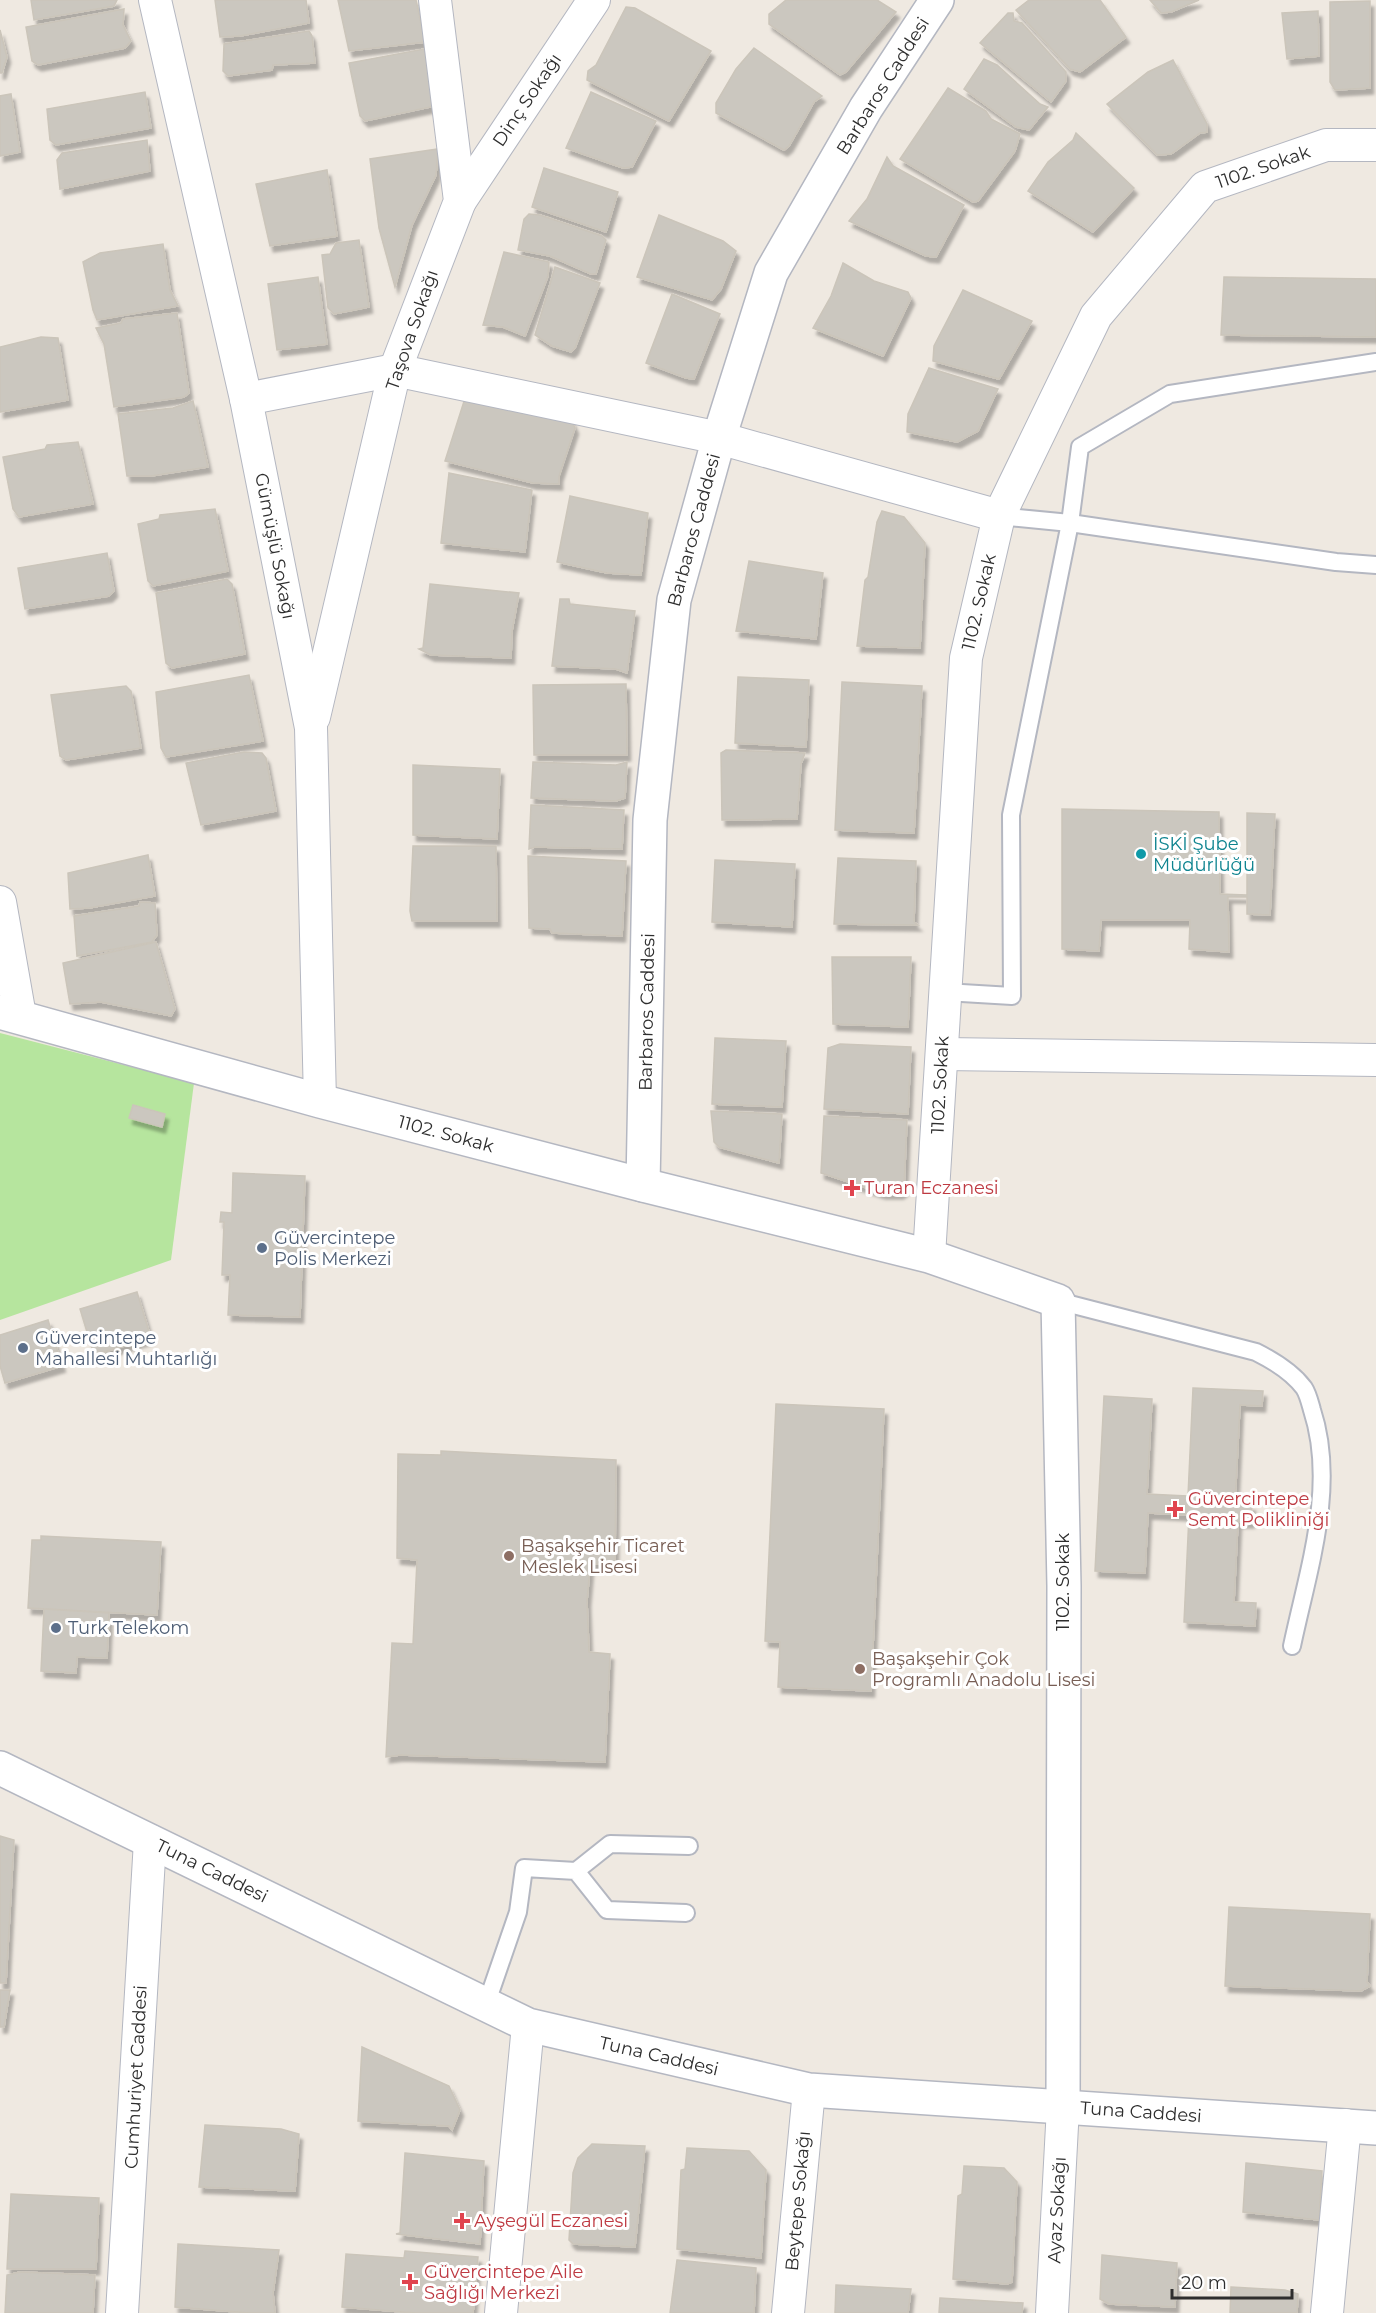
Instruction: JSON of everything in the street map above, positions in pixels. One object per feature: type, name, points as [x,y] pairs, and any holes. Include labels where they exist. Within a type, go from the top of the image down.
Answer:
[{"type":"street","name":"Gümüşlü Sokağı","points":[[155,0],[246,399],[311,728],[320,1101]]},
{"type":"street","name":"Taşova Sokağı","points":[[311,728],[395,370],[460,201],[435,0]]},
{"type":"street","name":"Dinç Sokağı","points":[[460,201],[594,0]]},
{"type":"street","name":"Barbaros Caddesi","points":[[644,1185],[651,820],[674,600],[719,438],[771,273],[866,108],[937,0]]},
{"type":"street","name":"1102. Sokak","points":[[929,1256],[966,658],[999,516],[1096,316],[1205,187],[1326,145],[1376,145]]},
{"type":"street","points":[[246,399],[395,370],[719,438],[999,516]]},
{"type":"street","points":[[0,902],[10,1014]]},
{"type":"street","name":"1102. Sokak","points":[[10,1014],[320,1101],[929,1256],[1058,1301],[1064,1586],[1063,2107]]},
{"type":"street","points":[[943,1054],[1376,1060]]},
{"type":"street","name":"Tuna Caddesi","points":[[0,1768],[528,2025],[809,2090],[1360,2126]]},
{"type":"street","name":"Cumhuriyet Caddesi","points":[[122,2313],[150,1841]]},
{"type":"street","points":[[501,2313],[528,2025]]},
{"type":"street","name":"Beytepe Sokağı","points":[[788,2313],[809,2090]]},
{"type":"street","name":"Ayaz Sokağı","points":[[1052,2313],[1063,2107]]},
{"type":"street","points":[[1327,2313],[1360,2126]]},
{"type":"lane","points":[[945,992],[1012,996],[1011,815],[1070,523],[1080,447],[1170,394],[1376,362]]},
{"type":"lane","points":[[999,516],[1070,523],[1336,562],[1376,565]]},
{"type":"lane","points":[[1058,1301],[1256,1352],[1288,1372],[1305,1390],[1315,1420],[1321,1452],[1322,1479],[1320,1506],[1292,1646]]},
{"type":"lane","points":[[486,2005],[518,1912],[524,1868],[576,1871],[610,1844],[689,1846]]},
{"type":"lane","points":[[576,1871],[607,1910],[686,1913]]},
{"type":"green space","points":[[0,1033],[194,1083],[171,1260],[0,1320]]},
{"type":"building","points":[[31,0],[117,0],[114,6],[34,20]]},
{"type":"building","points":[[215,0],[306,0],[309,23],[240,36],[220,37]]},
{"type":"building","points":[[338,0],[416,0],[425,42],[349,51]]},
{"type":"building","points":[[786,0],[877,0],[896,12],[846,72],[840,75],[769,24],[769,14]]},
{"type":"building","points":[[1029,0],[1100,0],[1126,37],[1080,72],[1070,69],[1016,10]]},
{"type":"building","points":[[1150,0],[1199,0],[1171,12],[1161,13]]},
{"type":"building","points":[[1370,1],[1370,88],[1335,90],[1330,82],[1330,2]]},
{"type":"building","points":[[626,7],[635,8],[711,51],[669,121],[587,80],[588,71],[596,65]]},
{"type":"building","points":[[124,9],[123,25],[131,41],[125,48],[38,65],[32,61],[26,27]]},
{"type":"building","points":[[1318,11],[1319,56],[1287,59],[1282,13]]},
{"type":"building","points":[[1008,13],[1013,13],[1014,21],[1022,23],[1066,72],[1066,81],[1051,102],[980,43]]},
{"type":"building","points":[[0,30],[7,57],[2,73],[0,73]]},
{"type":"building","points":[[309,31],[312,36],[315,63],[273,65],[272,70],[228,76],[223,71],[224,44]]},
{"type":"building","points":[[754,48],[822,96],[814,102],[789,146],[784,150],[716,113],[716,103],[736,69]]},
{"type":"building","points":[[424,49],[435,106],[365,121],[360,116],[349,63]]},
{"type":"building","points":[[984,59],[997,65],[1040,104],[1048,107],[1029,130],[1016,127],[964,89]]},
{"type":"building","points":[[1173,60],[1207,124],[1207,132],[1200,133],[1171,154],[1157,155],[1107,104],[1148,72]]},
{"type":"building","points":[[948,88],[986,111],[991,119],[1020,134],[1015,151],[978,201],[973,202],[900,159]]},
{"type":"building","points":[[145,92],[151,128],[56,145],[50,140],[47,109]]},
{"type":"building","points":[[591,92],[656,121],[632,167],[623,168],[566,148]]},
{"type":"building","points":[[11,94],[20,152],[0,156],[0,96]]},
{"type":"building","points":[[1076,133],[1134,188],[1093,232],[1028,191],[1048,162],[1073,140]]},
{"type":"building","points":[[147,140],[150,171],[60,189],[57,160],[62,153]]},
{"type":"building","points":[[438,149],[436,175],[412,225],[395,287],[379,228],[370,159]]},
{"type":"building","points":[[887,157],[893,166],[964,205],[936,257],[926,256],[849,221],[867,199]]},
{"type":"building","points":[[544,168],[618,192],[606,232],[532,207]]},
{"type":"building","points":[[327,170],[337,236],[270,246],[256,184]]},
{"type":"building","points":[[529,214],[540,215],[602,236],[606,240],[596,274],[591,274],[550,256],[518,250],[524,219]]},
{"type":"building","points":[[659,215],[723,241],[736,251],[721,289],[712,300],[637,277]]},
{"type":"building","points":[[359,240],[369,307],[334,314],[328,308],[322,255],[330,254],[336,243]]},
{"type":"building","points":[[163,244],[170,290],[178,306],[97,320],[83,262],[100,253]]},
{"type":"building","points":[[504,252],[549,262],[548,276],[525,336],[503,327],[483,325]]},
{"type":"building","points":[[843,263],[874,281],[908,292],[911,298],[883,356],[813,328],[831,296]]},
{"type":"building","points":[[555,267],[600,283],[575,348],[571,352],[552,346],[535,335]]},
{"type":"building","points":[[318,277],[327,344],[277,350],[268,284]]},
{"type":"building","points":[[1224,277],[1376,279],[1376,337],[1221,335]]},
{"type":"building","points":[[963,290],[1032,321],[999,379],[933,361],[934,346]]},
{"type":"building","points":[[672,294],[720,314],[694,379],[646,363]]},
{"type":"building","points":[[177,313],[189,393],[184,397],[114,407],[104,344],[96,328],[121,323],[123,319]]},
{"type":"building","points":[[41,337],[58,338],[68,400],[0,412],[0,347]]},
{"type":"building","points":[[929,368],[998,389],[978,431],[957,442],[907,432],[908,414]]},
{"type":"building","points":[[467,392],[571,419],[575,428],[559,476],[559,484],[533,483],[445,461]]},
{"type":"building","points":[[193,401],[208,467],[151,476],[127,476],[118,414],[173,408]]},
{"type":"building","points":[[78,442],[93,504],[19,517],[13,509],[3,457],[45,449],[47,445]]},
{"type":"building","points":[[449,473],[532,490],[525,552],[441,543]]},
{"type":"building","points":[[570,496],[648,513],[641,575],[607,573],[557,562]]},
{"type":"building","points":[[215,509],[228,571],[153,586],[148,581],[138,524],[159,519],[160,515]]},
{"type":"building","points":[[882,511],[904,517],[925,543],[920,648],[857,646],[865,580],[868,577],[877,522]]},
{"type":"building","points":[[107,553],[114,591],[109,596],[25,609],[18,568]]},
{"type":"building","points":[[749,561],[823,573],[816,639],[736,631]]},
{"type":"building","points":[[227,579],[232,584],[245,654],[172,668],[166,663],[156,593]]},
{"type":"building","points":[[430,584],[519,593],[512,631],[511,658],[431,655],[419,649],[423,648]]},
{"type":"building","points":[[560,599],[569,599],[570,604],[635,611],[627,673],[616,669],[552,666]]},
{"type":"building","points":[[249,675],[263,741],[166,757],[161,748],[156,692]]},
{"type":"building","points":[[738,677],[809,680],[806,747],[735,743]]},
{"type":"building","points":[[842,682],[922,686],[914,833],[835,830]]},
{"type":"building","points":[[626,684],[627,755],[534,755],[533,685]]},
{"type":"building","points":[[126,686],[131,691],[141,748],[66,760],[60,756],[51,695]]},
{"type":"building","points":[[726,750],[805,753],[801,764],[797,819],[722,820],[721,753]]},
{"type":"building","points":[[244,752],[262,753],[266,758],[276,811],[201,825],[186,763]]},
{"type":"building","points":[[533,762],[616,765],[627,762],[625,798],[616,801],[531,798]]},
{"type":"building","points":[[413,765],[500,769],[497,839],[413,835]]},
{"type":"building","points":[[531,805],[624,810],[622,849],[535,847],[529,849]]},
{"type":"building","name":"İSKİ Şube Müdürlüğü","points":[[1062,809],[1219,812],[1220,894],[1247,895],[1247,813],[1275,814],[1270,915],[1247,914],[1247,897],[1228,897],[1229,952],[1189,949],[1190,920],[1101,920],[1099,951],[1062,949]]},
{"type":"building","points":[[413,846],[496,846],[497,921],[412,921],[410,911]]},
{"type":"building","points":[[148,855],[155,896],[89,908],[70,909],[68,873]]},
{"type":"building","points":[[528,856],[626,861],[622,936],[552,933],[550,929],[529,928]]},
{"type":"building","points":[[838,858],[916,861],[914,922],[918,925],[834,924]]},
{"type":"building","points":[[715,860],[795,864],[792,927],[712,922]]},
{"type":"building","points":[[140,902],[155,903],[157,935],[152,942],[77,956],[74,916],[139,906]]},
{"type":"building","points":[[156,942],[175,1009],[171,1016],[101,1002],[70,1004],[63,963]]},
{"type":"building","points":[[832,957],[911,957],[908,1027],[833,1024]]},
{"type":"building","points":[[715,1038],[786,1041],[782,1107],[712,1104]]},
{"type":"building","points":[[840,1044],[911,1047],[908,1114],[824,1109],[828,1048]]},
{"type":"building","points":[[133,1105],[165,1114],[162,1127],[129,1118]]},
{"type":"building","points":[[711,1111],[782,1114],[779,1163],[719,1147],[714,1142]]},
{"type":"building","points":[[824,1116],[907,1120],[904,1190],[900,1193],[882,1193],[821,1173]]},
{"type":"building","name":"Güvercintepe Polis Merkezi","points":[[233,1173],[305,1176],[300,1317],[228,1315],[230,1275],[222,1275],[224,1222],[220,1222],[221,1212],[232,1213]]},
{"type":"building","points":[[137,1292],[151,1338],[94,1355],[80,1309]]},
{"type":"building","points":[[48,1320],[62,1366],[5,1383],[0,1366],[0,1335]]},
{"type":"building","name":"Güvercintepe Semt Polikliniği","points":[[1193,1388],[1263,1391],[1262,1406],[1240,1405],[1235,1504],[1252,1505],[1251,1522],[1238,1522],[1234,1602],[1256,1603],[1255,1626],[1184,1622],[1189,1515],[1148,1513],[1145,1573],[1095,1571],[1104,1396],[1152,1399],[1147,1494],[1188,1496]]},
{"type":"building","points":[[776,1404],[884,1409],[871,1691],[778,1687],[780,1642],[765,1641]]},
{"type":"building","points":[[441,1451],[616,1460],[615,1565],[595,1564],[590,1568],[587,1601],[589,1652],[610,1654],[605,1762],[400,1755],[386,1757],[392,1643],[413,1644],[417,1560],[397,1558],[398,1454],[441,1455]]},
{"type":"building","points":[[41,1536],[161,1542],[157,1615],[28,1608],[32,1540],[41,1540]]},
{"type":"building","points":[[44,1609],[109,1613],[107,1658],[77,1657],[76,1673],[41,1671]]},
{"type":"building","points":[[0,1836],[14,1840],[6,1983],[0,1983]]},
{"type":"building","points":[[1229,1907],[1370,1914],[1367,1982],[1370,1986],[1361,1991],[1225,1986]]},
{"type":"building","points":[[0,1990],[10,1990],[4,2027],[0,2027]]},
{"type":"building","points":[[362,2047],[449,2086],[460,2110],[452,2130],[449,2126],[358,2121]]},
{"type":"building","points":[[205,2125],[281,2129],[299,2134],[295,2191],[199,2187]]},
{"type":"building","points":[[592,2144],[645,2146],[635,2247],[573,2244],[569,2240],[573,2173],[578,2158]]},
{"type":"building","points":[[687,2148],[749,2151],[766,2170],[761,2258],[677,2249],[681,2170],[685,2169]]},
{"type":"building","points":[[405,2153],[484,2161],[480,2244],[396,2234],[400,2233]]},
{"type":"building","points":[[1246,2163],[1322,2171],[1319,2220],[1243,2212]]},
{"type":"building","points":[[964,2166],[1004,2168],[1017,2182],[1012,2282],[1007,2284],[953,2279],[958,2196],[962,2194]]},
{"type":"building","points":[[11,2194],[99,2198],[96,2269],[7,2269]]},
{"type":"building","points":[[178,2244],[279,2250],[273,2293],[275,2313],[175,2307]]},
{"type":"building","name":"Güvercintepe Aile Sağlığı Merkezi","points":[[405,2251],[478,2257],[473,2313],[415,2313],[342,2307],[346,2254],[404,2258]]},
{"type":"building","points":[[1102,2255],[1177,2263],[1175,2307],[1109,2304],[1100,2299]]},
{"type":"building","points":[[677,2260],[756,2268],[754,2313],[670,2313]]},
{"type":"building","points":[[20,2272],[95,2275],[93,2313],[5,2313],[7,2275]]},
{"type":"building","points":[[836,2285],[911,2289],[908,2313],[835,2313]]},
{"type":"building","points":[[1231,2287],[1285,2290],[1298,2294],[1297,2313],[1230,2313]]},
{"type":"building","points":[[940,2298],[1023,2303],[1022,2313],[939,2313]]},
{"type":"place","name":"İSKİ Şube Müdürlüğü","points":[[1141,854]]},
{"type":"place","name":"Turan Eczanesi","points":[[852,1188]]},
{"type":"place","name":"Güvercintepe Polis Merkezi","points":[[262,1248]]},
{"type":"place","name":"Güvercintepe Mahallesi Muhtarlığı","points":[[23,1348]]},
{"type":"place","name":"Güvercintepe Semt Polikliniği","points":[[1175,1509]]},
{"type":"place","name":"Başakşehir Ticaret Meslek Lisesi","points":[[509,1556]]},
{"type":"place","name":"Turk Telekom","points":[[56,1628]]},
{"type":"place","name":"Başakşehir Çok Programlı Anadolu Lisesi","points":[[860,1669]]},
{"type":"place","name":"Ayşegül Eczanesi","points":[[462,2221]]},
{"type":"place","name":"Güvercintepe Aile Sağlığı Merkezi","points":[[410,2282]]}]
